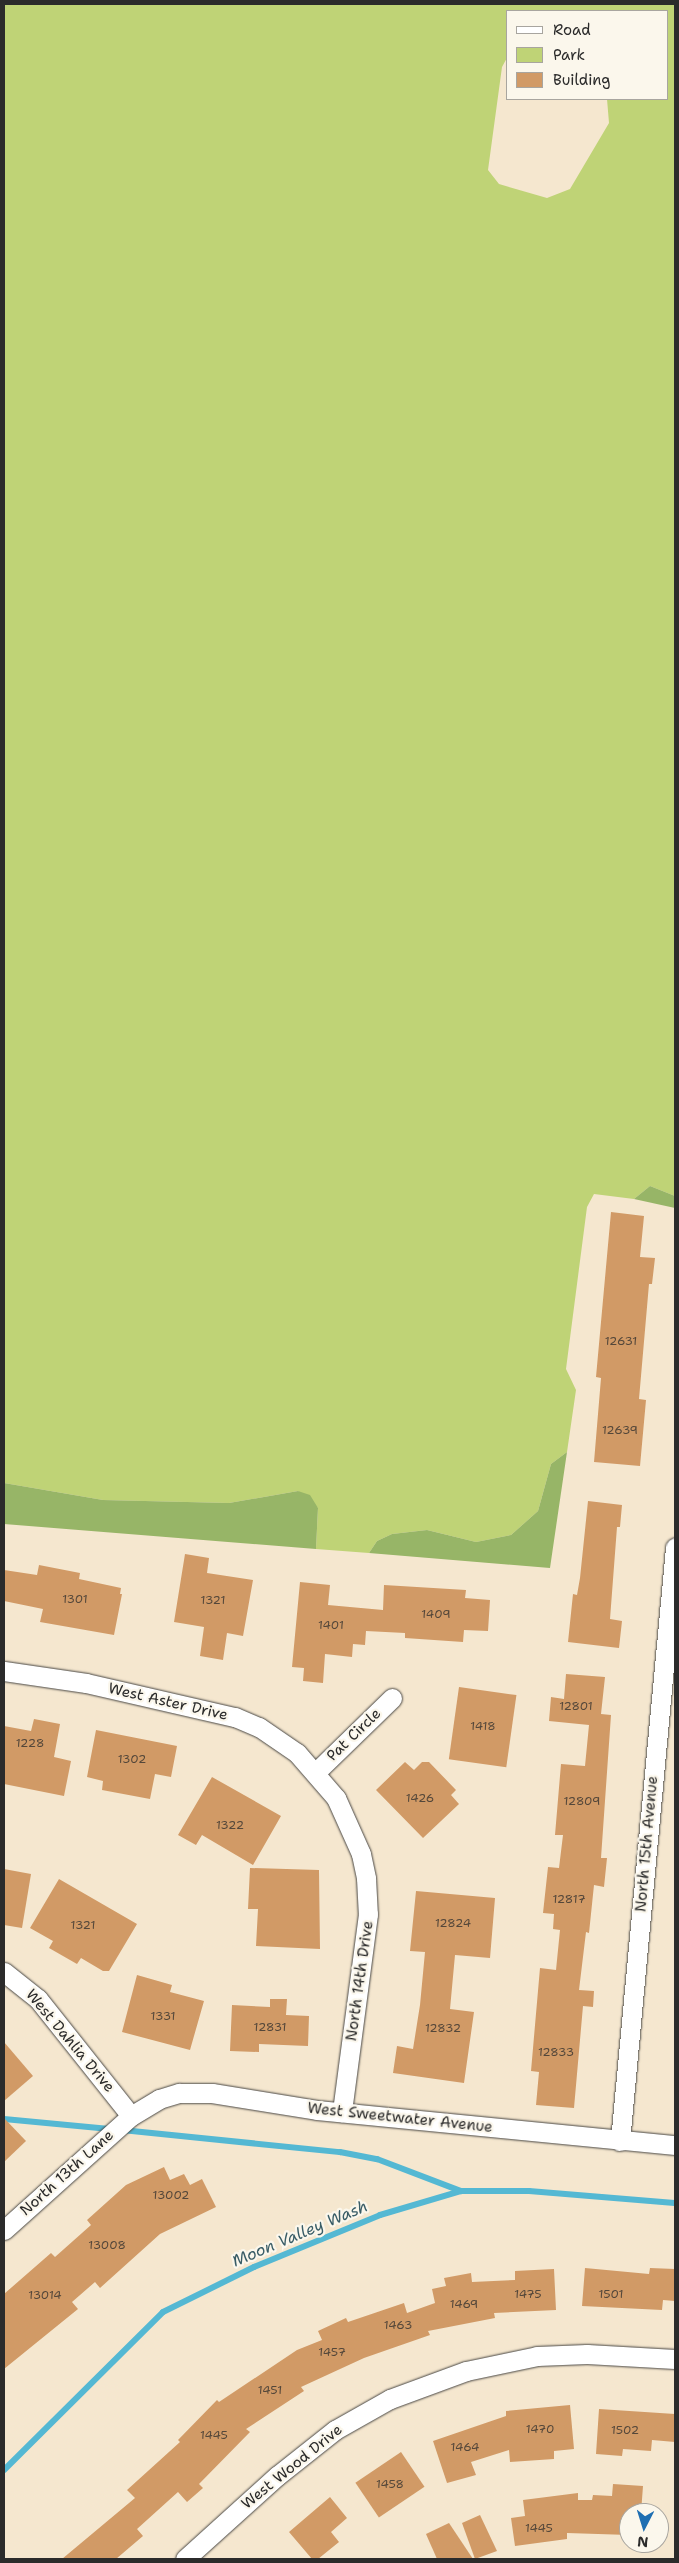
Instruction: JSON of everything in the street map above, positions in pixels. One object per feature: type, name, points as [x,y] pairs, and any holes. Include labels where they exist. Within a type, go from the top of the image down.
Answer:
[{"type":"street","name":"North 15th Avenue","points":[[620,2141],[672,1623],[675,1548]]},
{"type":"street","name":"West Aster Drive","points":[[4,1671],[95,1685],[235,1717],[279,1739],[316,1772]]},
{"type":"street","name":"Pat Circle","points":[[316,1772],[392,1698]]},
{"type":"street","name":"North 14th Drive","points":[[316,1772],[336,1798],[350,1824],[361,1854],[368,1895],[367,1939],[342,2112]]},
{"type":"street","name":"West Dahlia Drive","points":[[4,1972],[38,1999],[128,2118]]},
{"type":"street","name":"West Sweetwater Avenue","points":[[128,2118],[159,2099],[193,2092],[342,2112],[675,2145]]},
{"type":"street","name":"North 13th Lane","points":[[4,2230],[128,2118]]},
{"type":"street","name":"West Wood Drive","points":[[185,2559],[277,2476],[335,2430],[390,2399],[466,2372],[537,2356],[587,2354],[675,2359]]},
{"type":"green space","points":[[4,4],[675,4],[675,1196],[650,1186],[634,1199],[594,1194],[587,1207],[566,1369],[576,1390],[567,1452],[551,1464],[538,1511],[511,1535],[476,1542],[427,1530],[392,1534],[377,1541],[369,1553],[316,1549],[318,1508],[298,1491],[229,1503],[103,1500],[4,1483]],"holes":[[[507,10],[669,10],[669,100],[607,100],[609,123],[570,189],[547,198],[499,184],[488,170],[502,67],[507,58]]]},
{"type":"green space","points":[[650,1186],[675,1196],[675,1208],[634,1199]]},
{"type":"green space","points":[[567,1452],[550,1568],[369,1553],[377,1541],[392,1534],[427,1530],[476,1542],[511,1535],[538,1511],[551,1464]]},
{"type":"green space","points":[[4,1483],[103,1500],[229,1503],[298,1491],[310,1495],[318,1508],[316,1549],[4,1524]]},
{"type":"building","points":[[611,1212],[644,1216],[640,1257],[655,1258],[652,1284],[649,1284],[639,1399],[646,1400],[640,1466],[594,1462],[601,1378],[596,1377]]},
{"type":"building","points":[[588,1501],[622,1505],[620,1527],[617,1527],[610,1619],[622,1621],[619,1648],[568,1642],[573,1594],[577,1595],[580,1578]]},
{"type":"building","points":[[185,1554],[209,1558],[207,1573],[253,1580],[243,1636],[227,1633],[223,1660],[200,1656],[204,1627],[174,1622]]},
{"type":"building","points":[[39,1565],[80,1573],[79,1579],[121,1588],[120,1594],[122,1594],[114,1635],[40,1622],[43,1609],[4,1601],[4,1570],[37,1575]]},
{"type":"building","points":[[300,1582],[330,1585],[328,1605],[383,1610],[384,1585],[466,1590],[465,1598],[490,1600],[488,1631],[464,1630],[463,1642],[405,1638],[405,1633],[366,1631],[365,1645],[353,1644],[352,1657],[325,1654],[323,1683],[303,1681],[304,1668],[292,1667]]},
{"type":"building","points":[[566,1674],[605,1677],[601,1714],[611,1715],[601,1858],[607,1858],[604,1887],[594,1885],[589,1933],[586,1932],[579,1990],[594,1991],[593,2007],[583,2006],[574,2108],[536,2105],[539,2072],[531,2071],[540,1968],[556,1970],[560,1930],[553,1929],[554,1914],[543,1913],[548,1867],[559,1868],[563,1835],[555,1835],[561,1764],[585,1766],[589,1725],[549,1721],[551,1697],[564,1699]]},
{"type":"building","points":[[459,1687],[516,1695],[506,1767],[449,1759]]},
{"type":"building","points":[[34,1719],[60,1724],[54,1757],[71,1761],[64,1796],[4,1784],[4,1726],[31,1731]]},
{"type":"building","points":[[96,1730],[177,1746],[171,1777],[155,1774],[150,1799],[102,1790],[103,1781],[87,1777]]},
{"type":"building","points":[[405,1762],[414,1770],[422,1762],[429,1762],[456,1790],[451,1795],[459,1804],[423,1838],[376,1790]]},
{"type":"building","points":[[212,1777],[281,1816],[253,1865],[202,1835],[196,1845],[178,1835]]},
{"type":"building","points":[[250,1868],[319,1870],[320,1949],[256,1946],[258,1909],[248,1909]]},
{"type":"building","points":[[4,1869],[31,1874],[22,1928],[4,1925]]},
{"type":"building","points":[[59,1879],[137,1924],[109,1971],[103,1971],[81,1958],[77,1964],[49,1948],[53,1941],[30,1928]]},
{"type":"building","points":[[416,1891],[495,1898],[490,1958],[455,1955],[450,2009],[474,2012],[464,2083],[393,2073],[397,2046],[413,2049],[420,2005],[425,1952],[410,1951]]},
{"type":"building","points":[[137,1975],[172,1985],[170,1992],[204,2001],[190,2050],[122,2032]]},
{"type":"building","points":[[270,1999],[287,1999],[286,2015],[309,2016],[308,2046],[259,2044],[259,2052],[230,2051],[232,2005],[270,2007]]},
{"type":"building","points":[[4,2042],[33,2076],[4,2101]]},
{"type":"building","points":[[4,2118],[26,2141],[4,2162]]},
{"type":"building","points":[[164,2167],[170,2180],[184,2174],[190,2185],[202,2179],[216,2207],[160,2234],[100,2288],[95,2282],[72,2302],[78,2309],[4,2369],[4,2294],[51,2253],[55,2257],[91,2225],[87,2220],[126,2185]]},
{"type":"building","points":[[585,2268],[649,2274],[650,2268],[675,2269],[675,2301],[663,2300],[662,2310],[582,2306]]},
{"type":"building","points":[[554,2269],[556,2310],[494,2313],[495,2318],[428,2331],[430,2335],[364,2358],[301,2387],[304,2391],[246,2429],[250,2432],[199,2484],[203,2488],[187,2502],[178,2492],[137,2529],[143,2536],[116,2559],[62,2559],[135,2498],[127,2490],[180,2442],[178,2440],[217,2400],[219,2402],[297,2350],[322,2340],[318,2331],[346,2318],[348,2322],[404,2303],[407,2313],[435,2303],[432,2289],[446,2286],[444,2278],[471,2273],[472,2282],[515,2280],[515,2271]]},
{"type":"building","points":[[570,2405],[574,2449],[554,2451],[554,2459],[510,2462],[509,2450],[471,2462],[476,2475],[447,2483],[433,2441],[506,2416],[506,2411]]},
{"type":"building","points":[[599,2409],[675,2414],[675,2442],[652,2440],[651,2451],[623,2449],[622,2456],[596,2454]]},
{"type":"building","points":[[401,2452],[424,2487],[379,2518],[355,2483]]},
{"type":"building","points":[[613,2484],[643,2486],[642,2503],[619,2503],[619,2535],[567,2533],[567,2539],[515,2546],[511,2518],[525,2516],[523,2500],[578,2493],[578,2500],[592,2500],[593,2495],[612,2496]]},
{"type":"building","points":[[330,2497],[347,2518],[331,2532],[339,2542],[318,2559],[312,2559],[289,2532]]},
{"type":"building","points":[[480,2515],[497,2551],[475,2559],[462,2523]]},
{"type":"building","points":[[449,2523],[473,2559],[437,2559],[426,2534]]},
{"type":"waterway","points":[[4,2119],[110,2129]]},
{"type":"waterway","points":[[122,2130],[340,2152],[377,2159],[461,2191]]},
{"type":"waterway","name":"Moon Valley Wash","points":[[4,2470],[163,2312],[254,2267],[380,2215],[461,2191],[529,2191],[675,2203]]}]
